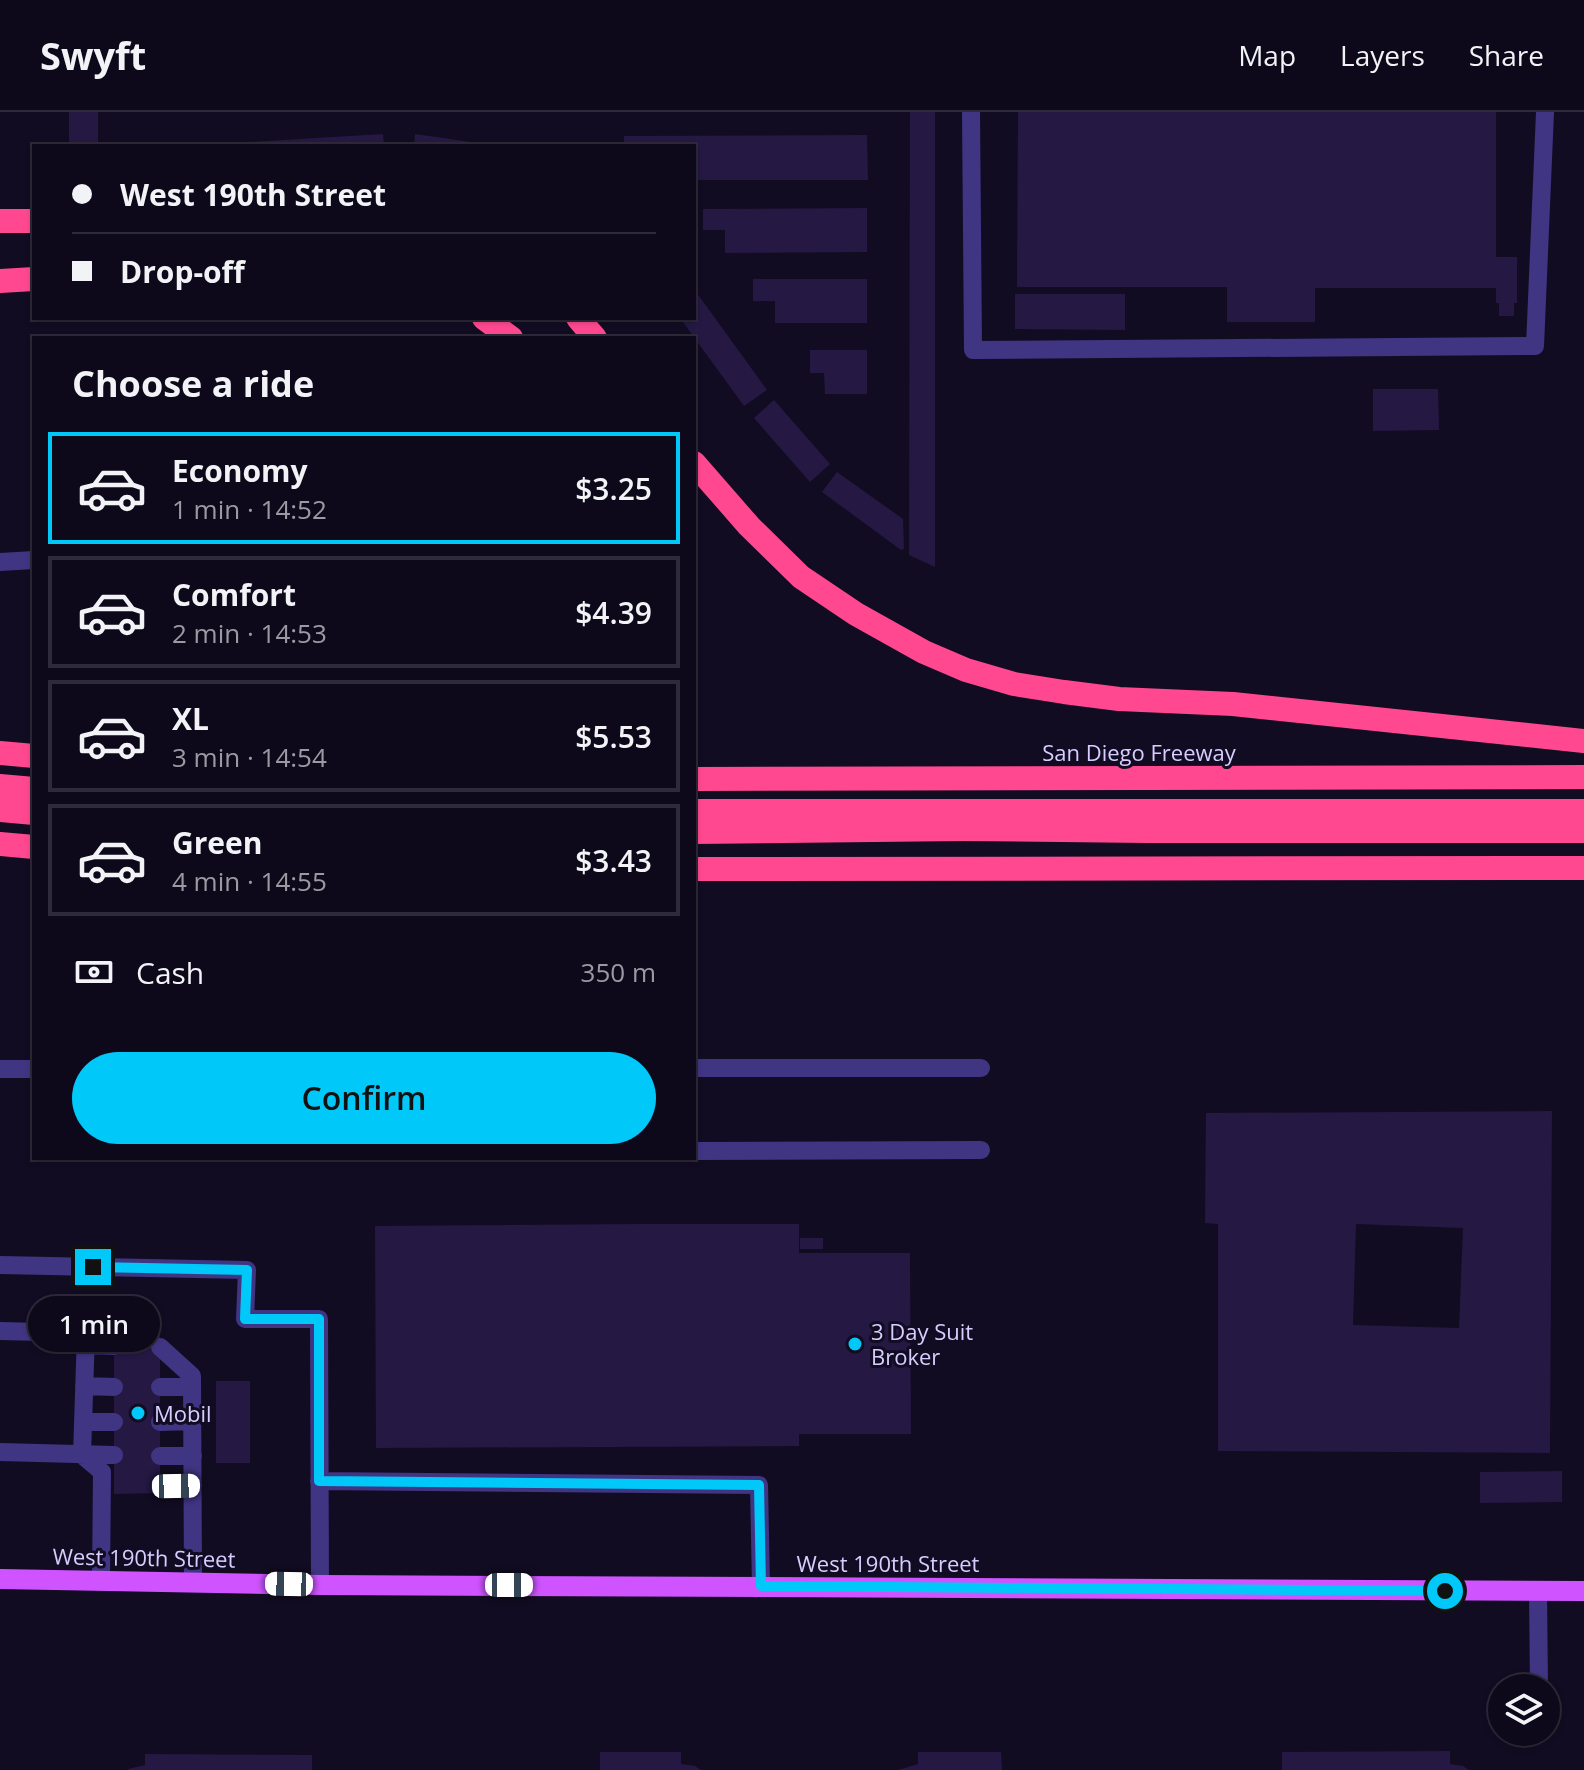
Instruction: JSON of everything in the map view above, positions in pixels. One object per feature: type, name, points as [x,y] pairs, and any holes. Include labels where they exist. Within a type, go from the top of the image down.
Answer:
[{"type":"highway","points":[[0,221],[32,221]]},
{"type":"highway","points":[[0,281],[32,279]]},
{"type":"highway","points":[[487,320],[508,336]]},
{"type":"highway","points":[[580,320],[593,336]]},
{"type":"highway","points":[[696,465],[749,526],[801,577],[870,622],[924,652],[966,670],[1014,684],[1119,699],[1233,704],[1584,741]]},
{"type":"highway","points":[[0,753],[32,756]]},
{"type":"highway","name":"San Diego Freeway","points":[[696,779],[1584,777]]},
{"type":"highway","points":[[0,786],[32,789]]},
{"type":"highway","points":[[0,810],[32,813]]},
{"type":"highway","points":[[696,811],[1584,811]]},
{"type":"highway","points":[[696,832],[964,829],[1584,831]]},
{"type":"highway","points":[[0,844],[32,847]]},
{"type":"highway","points":[[696,869],[1584,868]]},
{"type":"main road","name":"West 190th Street","points":[[0,1579],[320,1585],[1584,1591]]},
{"type":"lane","points":[[971,112],[973,350],[1535,346],[1545,112]]},
{"type":"lane","points":[[0,562],[32,560]]},
{"type":"lane","points":[[696,1068],[981,1068]]},
{"type":"lane","points":[[0,1069],[32,1069]]},
{"type":"lane","points":[[696,1151],[981,1150]]},
{"type":"lane","points":[[0,1265],[247,1270],[245,1319],[319,1319],[320,1585]]},
{"type":"lane","points":[[0,1331],[86,1333],[82,1455]]},
{"type":"lane","points":[[85,1345],[114,1346]]},
{"type":"lane","points":[[160,1347],[192,1376],[193,1583]]},
{"type":"lane","points":[[84,1386],[114,1387]]},
{"type":"lane","points":[[160,1387],[192,1387]]},
{"type":"lane","points":[[160,1422],[192,1421]]},
{"type":"lane","points":[[83,1422],[114,1422]]},
{"type":"lane","points":[[0,1452],[114,1455]]},
{"type":"lane","points":[[82,1455],[102,1472],[108,1487],[101,1581]]},
{"type":"lane","points":[[160,1456],[193,1456]]},
{"type":"lane","points":[[319,1481],[759,1485],[761,1586]]},
{"type":"lane","points":[[160,1486],[193,1485]]},
{"type":"lane","points":[[1538,1591],[1539,1674]]},
{"type":"building","points":[[69,112],[98,112],[98,144],[69,144]]},
{"type":"building","points":[[910,112],[935,112],[935,567],[909,555]]},
{"type":"building","points":[[1018,112],[1496,112],[1496,257],[1517,257],[1514,316],[1499,316],[1496,288],[1315,288],[1315,322],[1227,322],[1227,287],[1017,287]]},
{"type":"building","points":[[383,134],[384,144],[214,144]]},
{"type":"building","points":[[415,134],[471,142],[471,144],[414,144]]},
{"type":"building","points":[[867,135],[868,180],[696,180],[696,144],[624,144],[624,136]]},
{"type":"building","points":[[867,208],[867,252],[725,253],[725,230],[703,230],[703,209]]},
{"type":"building","points":[[753,279],[867,279],[867,323],[775,323],[775,301],[753,301]]},
{"type":"building","points":[[696,292],[767,390],[744,406],[681,320],[696,320]]},
{"type":"building","points":[[1015,294],[1125,294],[1125,330],[1015,329]]},
{"type":"building","points":[[810,350],[867,350],[867,394],[825,394],[824,373],[810,373]]},
{"type":"building","points":[[1373,389],[1438,389],[1439,430],[1373,431]]},
{"type":"building","points":[[774,400],[830,464],[810,482],[754,418]]},
{"type":"building","points":[[837,472],[903,519],[904,549],[901,550],[822,492]]},
{"type":"building","points":[[1552,1111],[1550,1453],[1218,1451],[1218,1224],[1205,1223],[1206,1113]],"holes":[[[1356,1224],[1463,1228],[1459,1328],[1353,1325]]]},
{"type":"building","points":[[799,1224],[799,1253],[910,1253],[911,1434],[799,1434],[799,1446],[376,1448],[375,1226]]},
{"type":"building","points":[[800,1238],[823,1238],[823,1249],[800,1249]]},
{"type":"building","points":[[114,1333],[160,1333],[160,1493],[114,1494]]},
{"type":"building","points":[[216,1381],[250,1381],[250,1463],[216,1463]]},
{"type":"building","points":[[1562,1471],[1562,1502],[1480,1503],[1480,1472]]},
{"type":"building","points":[[1450,1751],[1450,1764],[1469,1770],[1282,1770],[1282,1752]]},
{"type":"building","points":[[600,1752],[681,1752],[681,1764],[701,1770],[600,1770]]},
{"type":"building","points":[[918,1752],[1001,1752],[1002,1770],[898,1770],[918,1764]]},
{"type":"building","points":[[145,1754],[312,1755],[312,1770],[128,1769],[145,1765]]},
{"type":"place","name":"3 Day Suit Broker","points":[[855,1344]]},
{"type":"place","name":"Mobil","points":[[138,1413]]},
{"type":"route","points":[[93,1267],[247,1270],[245,1319],[319,1319],[319,1481],[759,1485],[761,1586],[1445,1591]]}]
